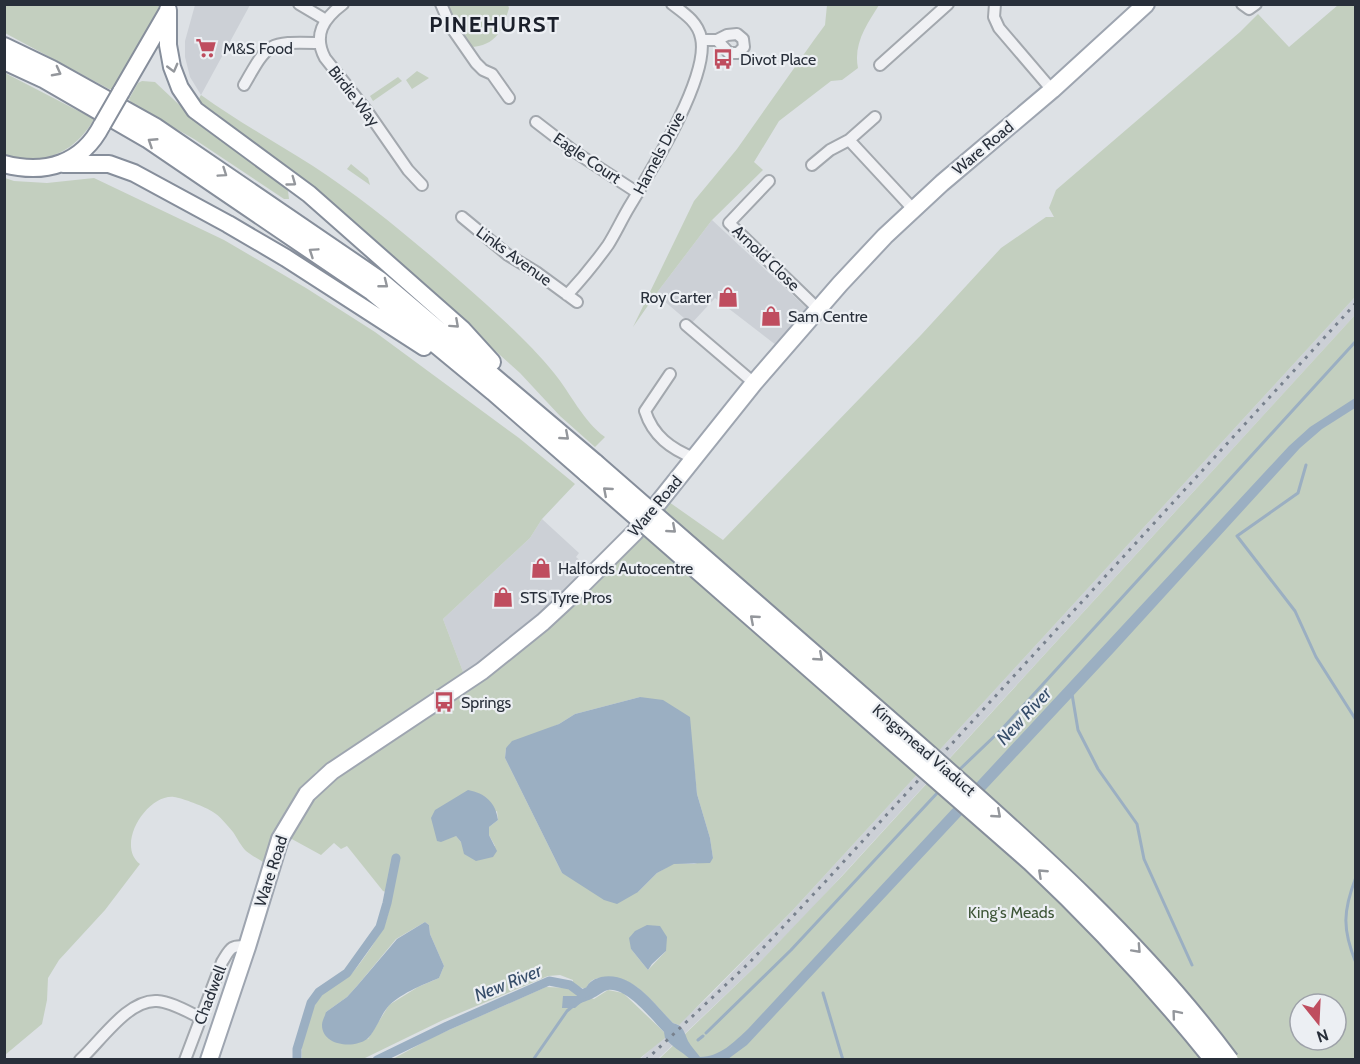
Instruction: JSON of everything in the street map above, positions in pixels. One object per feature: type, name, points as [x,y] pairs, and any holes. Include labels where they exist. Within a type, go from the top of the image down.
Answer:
[{"type":"main road","name":"Ware Road","points":[[209,1059],[280,839],[307,794],[332,771],[458,688],[543,622],[593,575],[635,532],[754,383],[870,251],[913,209],[1052,90],[1146,4]]},
{"type":"main road","points":[[63,164],[85,150],[102,125],[170,7]]},
{"type":"main road","points":[[170,7],[168,45],[172,67],[180,88],[195,110],[318,202],[462,329],[592,468]]},
{"type":"main road","points":[[4,46],[52,69],[156,127],[371,273],[539,413]]},
{"type":"main road","points":[[4,61],[45,80],[157,145],[372,292],[493,392],[592,468]]},
{"type":"main road","points":[[4,164],[30,168],[63,164],[109,164],[134,173],[286,258],[493,392]]},
{"type":"main road","name":"Kingsmead Viaduct","points":[[592,468],[1030,862],[1138,970],[1213,1059]]},
{"type":"main road","name":"Kingsmead Viaduct","points":[[592,468],[1003,819],[1073,884],[1147,960],[1230,1059]]},
{"type":"street","points":[[299,4],[326,20]]},
{"type":"street","points":[[244,85],[261,55],[269,47],[278,44],[319,43],[321,29],[326,20],[343,4]]},
{"type":"street","points":[[441,4],[451,27],[476,63],[495,78],[509,98]]},
{"type":"street","points":[[672,4],[691,20],[702,40],[717,40]]},
{"type":"street","points":[[880,65],[948,4]]},
{"type":"street","points":[[995,4],[994,17],[999,28],[1052,90]]},
{"type":"street","points":[[1242,4],[1249,9],[1256,4]]},
{"type":"street","name":"Hamels Drive","points":[[567,295],[588,272],[609,243],[680,117],[701,59],[702,40]]},
{"type":"street","name":"Birdie Way","points":[[319,43],[325,58],[367,111],[408,170],[422,185]]},
{"type":"street","points":[[813,165],[830,150],[849,140],[875,117]]},
{"type":"street","name":"Eagle Court","points":[[536,122],[575,152],[638,193]]},
{"type":"street","points":[[849,140],[913,209]]},
{"type":"street","name":"Arnold Close","points":[[769,181],[729,223],[818,309]]},
{"type":"street","name":"Links Avenue","points":[[462,217],[508,255],[578,302]]},
{"type":"street","points":[[686,326],[754,383]]},
{"type":"street","points":[[670,374],[645,411],[648,420],[667,444],[694,458]]},
{"type":"street","name":"Chadwell","points":[[185,1059],[229,949],[238,945],[247,947]]},
{"type":"street","points":[[80,1059],[125,1015],[144,1003],[154,1001],[165,1003],[201,1018]]},
{"type":"shaded area","points":[[195,5],[250,5],[201,95],[190,77],[185,57],[185,41]]},
{"type":"shaded area","points":[[712,220],[811,312],[776,345],[715,298],[691,324],[656,294]]},
{"type":"shaded area","points":[[1355,297],[1355,315],[816,904],[758,964],[658,1059],[639,1060],[709,996],[792,911]]},
{"type":"shaded area","points":[[542,519],[579,553],[576,557],[589,568],[552,607],[465,677],[443,619],[530,538]]},
{"type":"green space","points":[[4,5],[164,5],[115,89],[109,89],[5,33]]},
{"type":"green space","points":[[448,5],[508,5],[509,8],[501,30],[492,40],[486,44],[470,47],[450,18],[453,16]]},
{"type":"green space","points":[[827,5],[879,5],[859,43],[858,68],[842,80],[831,81],[779,121],[754,162],[763,170],[712,220],[633,327],[694,201],[737,149],[825,25]]},
{"type":"green space","points":[[1338,5],[1355,5],[1355,297],[792,911],[679,1025],[673,1023],[641,990],[622,979],[597,978],[588,984],[586,989],[572,985],[573,980],[560,975],[548,976],[443,1020],[363,1059],[302,1059],[304,1034],[313,1008],[326,991],[350,975],[357,967],[386,921],[392,894],[383,891],[347,846],[341,849],[334,843],[321,855],[290,838],[309,804],[324,787],[348,768],[468,692],[513,657],[596,585],[669,502],[723,540],[921,335],[1001,248],[1046,217],[1054,217],[1049,208],[1056,190],[1258,14],[1289,47]],"holes":[[[640,697],[689,717],[697,794],[710,838],[713,858],[694,864],[674,863],[657,873],[638,892],[562,873],[505,758],[506,748],[559,724],[575,714]],[[497,811],[498,820],[489,827],[489,835],[495,846],[461,842],[456,836]],[[425,922],[429,925],[430,934],[444,966],[439,978],[418,987],[389,1005],[368,1039],[326,1012],[347,997],[396,939]],[[631,949],[666,951],[648,970]]]},
{"type":"green space","points":[[417,71],[429,78],[412,89],[406,80]]},
{"type":"green space","points":[[5,73],[94,119],[77,141],[56,154],[32,159],[5,155]]},
{"type":"green space","points":[[398,77],[402,81],[373,101],[370,96]]},
{"type":"green space","points":[[155,82],[206,130],[280,183],[288,191],[289,199],[284,199],[194,139],[132,104],[129,99],[138,83]]},
{"type":"green space","points":[[201,95],[335,181],[424,250],[531,346],[554,373],[590,423],[605,437],[595,447],[560,416],[520,373],[415,279],[197,102]]},
{"type":"green space","points":[[351,164],[368,178],[370,185],[347,169]]},
{"type":"green space","points":[[5,178],[14,181],[47,183],[94,178],[224,240],[375,332],[519,438],[575,484],[542,519],[530,538],[443,619],[465,677],[316,772],[294,799],[274,838],[266,864],[246,851],[218,816],[200,805],[174,797],[164,798],[145,812],[138,822],[131,845],[133,856],[140,864],[105,910],[59,960],[48,978],[47,1000],[42,1024],[5,1055]]},
{"type":"green space","name":"King's Meads","points":[[1355,315],[1355,1059],[658,1060],[758,964],[844,874]]},
{"type":"green space","points":[[546,987],[572,988],[576,993],[594,999],[608,990],[623,993],[665,1033],[665,1038],[639,1059],[391,1060],[433,1037]]},
{"type":"water","points":[[1355,398],[1355,408],[1322,429],[1300,448],[1114,652],[747,1045],[728,1059],[690,1059],[665,1038],[664,1032],[639,1005],[615,990],[604,991],[575,1008],[562,1008],[563,996],[580,996],[576,993],[578,989],[584,992],[588,984],[595,979],[612,976],[632,984],[650,998],[673,1023],[682,1028],[700,1057],[720,1052],[732,1044],[1289,446],[1310,427]]},
{"type":"water","points":[[640,697],[663,700],[690,717],[697,794],[710,838],[713,858],[710,863],[674,864],[657,873],[638,892],[617,904],[604,900],[562,873],[505,758],[506,748],[512,741],[559,724],[575,714]]},
{"type":"water","points":[[468,790],[489,800],[497,814],[498,820],[489,827],[489,835],[497,851],[493,857],[476,861],[464,854],[461,842],[456,836],[441,842],[437,841],[431,818],[435,810]]},
{"type":"water","points":[[425,922],[429,925],[430,934],[444,966],[439,978],[411,990],[391,1003],[367,1039],[347,1045],[327,1037],[322,1025],[326,1012],[347,997],[397,939]]},
{"type":"water","points":[[647,925],[660,926],[667,937],[666,951],[648,970],[631,949],[629,938],[635,931]]},
{"type":"waterway","points":[[957,772],[1002,729],[1356,341]]},
{"type":"waterway","points":[[1306,465],[1298,493],[1237,536],[1295,611],[1316,657],[1356,720]]},
{"type":"waterway","points":[[1072,694],[1078,730],[1098,769],[1137,824],[1144,859],[1192,965]]},
{"type":"waterway","points":[[706,1033],[791,950],[940,790]]},
{"type":"waterway","name":"New River","points":[[297,1060],[297,1049],[311,1003],[319,992],[347,973],[380,927],[396,858]]},
{"type":"waterway","points":[[1356,877],[1346,920],[1348,940],[1356,963]]},
{"type":"waterway","name":"New River","points":[[377,1060],[549,981],[570,985],[582,994],[587,992]]},
{"type":"waterway","points":[[823,993],[843,1060]]},
{"type":"waterway","points":[[533,1060],[567,1011],[573,1006]]},
{"type":"waterway","points":[[698,1040],[703,1036]]},
{"type":"railway","points":[[646,1060],[749,963],[825,882],[1356,303]]},
{"type":"place","name":"M&S Food","points":[[206,48]]},
{"type":"place","name":"Divot Place","points":[[723,59]]},
{"type":"place","name":"Roy Carter","points":[[728,297]]},
{"type":"place","name":"Sam Centre","points":[[771,316]]},
{"type":"place","name":"Halfords Autocentre","points":[[541,568]]},
{"type":"place","name":"STS Tyre Pros","points":[[503,597]]},
{"type":"place","name":"Springs","points":[[444,702]]},
{"type":"district","name":"PINEHURST","points":[[495,24]]}]
